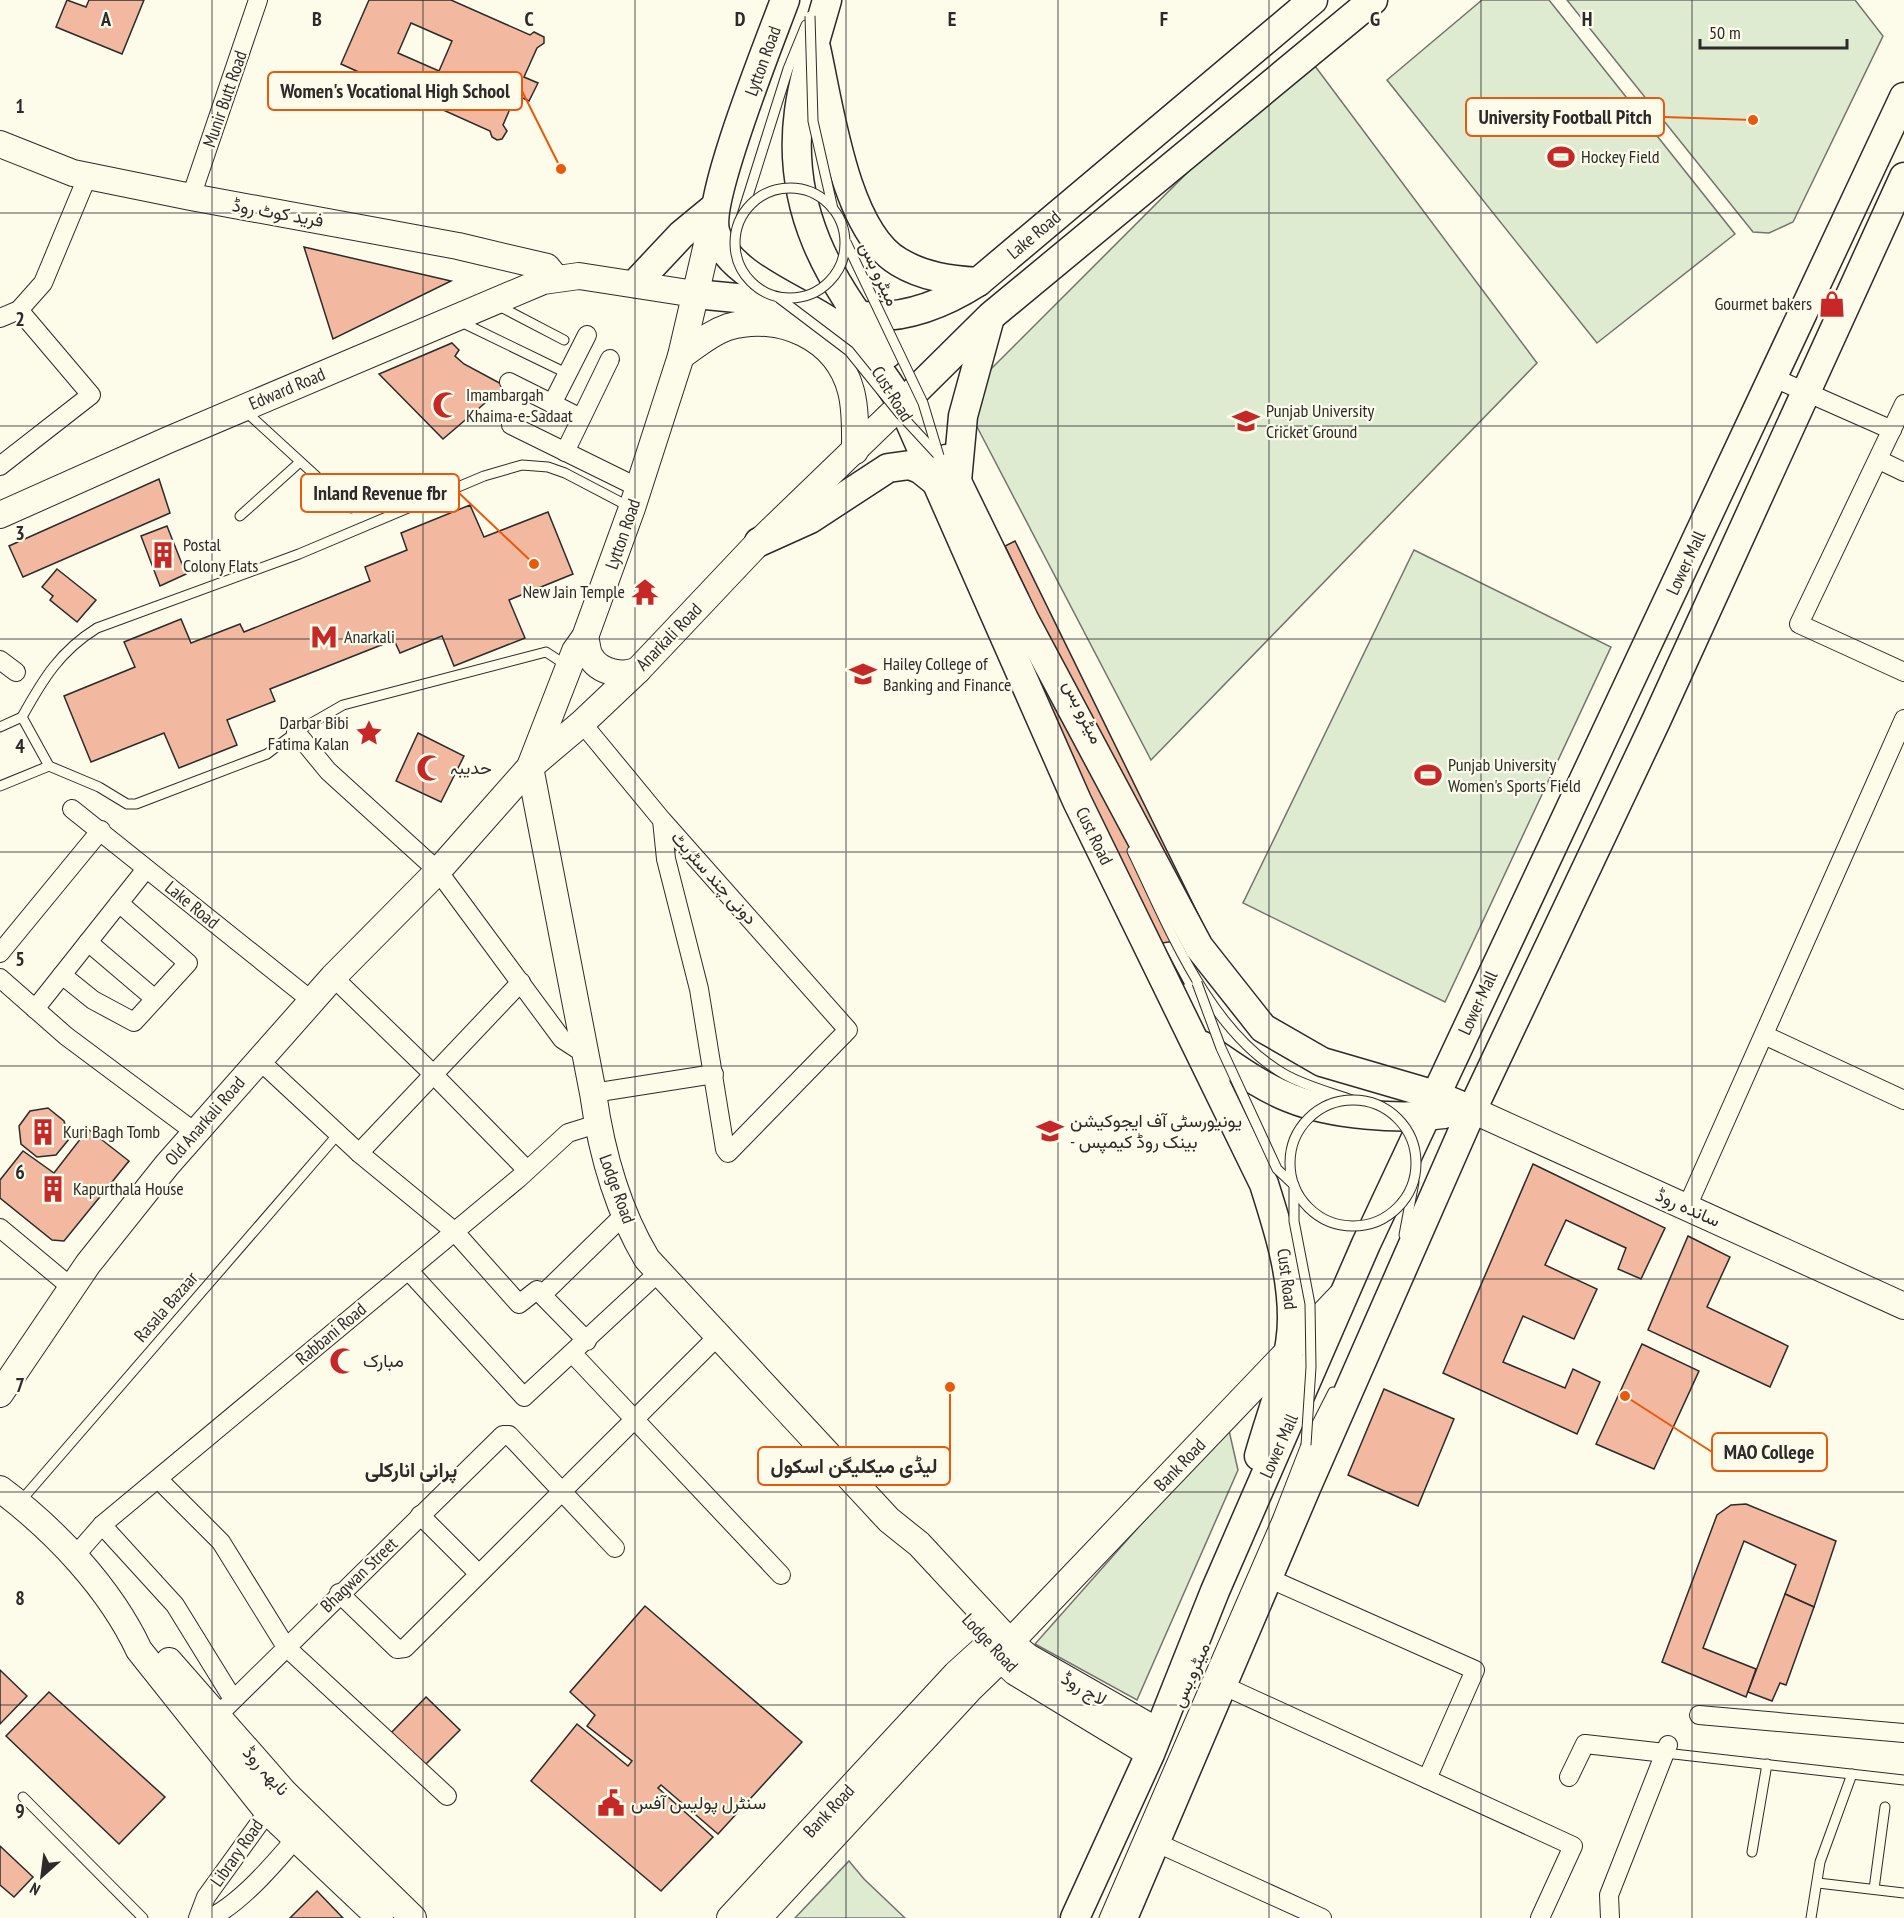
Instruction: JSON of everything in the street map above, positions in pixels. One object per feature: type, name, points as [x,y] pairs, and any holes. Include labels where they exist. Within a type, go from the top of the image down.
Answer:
[{"type":"main road","name":"Lytton Road","points":[[730,156],[785,0]]},
{"type":"main road","name":"Lake Road","points":[[695,294],[805,305],[858,316],[910,313],[935,306],[978,282],[1312,0]]},
{"type":"main road","points":[[909,398],[990,316],[1373,0]]},
{"type":"main road","name":"Cust Road","points":[[818,13],[799,111],[796,151],[801,196],[816,243],[833,280],[909,398],[944,473],[1077,801],[1264,1184],[1284,1249],[1292,1318],[1288,1353],[1254,1473],[1215,1591]]},
{"type":"main road","points":[[818,13],[840,151],[857,210],[868,233],[897,262],[922,274],[945,280],[978,282]]},
{"type":"main road","name":"Lower Mall","points":[[1075,1918],[1154,1743],[1215,1591],[1430,1106],[1774,378],[1904,97]]},
{"type":"main road","name":"Cust Road","points":[[730,156],[715,207],[715,229],[729,256],[760,280],[805,305],[840,329],[909,398]]},
{"type":"main road","points":[[1123,1918],[1472,1110],[1656,722],[1904,177]]},
{"type":"main road","points":[[636,283],[681,235],[715,207]]},
{"type":"main road","points":[[759,542],[810,519],[888,468],[910,465],[944,473],[990,316]]},
{"type":"main road","name":"Cust Road","points":[[944,473],[1199,947],[1263,1028],[1322,1062],[1430,1106]]},
{"type":"main road","points":[[1193,1040],[1247,1075],[1289,1098],[1328,1109],[1430,1106],[1472,1110]]},
{"type":"street","name":"Munir Butt Road","points":[[191,197],[258,0]]},
{"type":"street","name":"فرید کوٹ روڈ","points":[[0,144],[88,176],[458,246],[547,267],[567,276]]},
{"type":"street","points":[[0,318],[19,310],[43,283],[88,176]]},
{"type":"street","name":"Lytton Road","points":[[530,767],[569,666],[585,637],[635,498],[681,356],[715,207]]},
{"type":"street","points":[[567,276],[636,283],[695,294]]},
{"type":"street","name":"Edward Road","points":[[0,515],[242,408],[455,319],[490,301],[567,276]]},
{"type":"street","points":[[0,466],[91,395],[19,310]]},
{"type":"street","points":[[681,356],[710,335],[748,323],[787,326],[805,333],[822,345],[843,372],[851,391],[855,451]]},
{"type":"street","points":[[552,404],[587,335]]},
{"type":"street","points":[[565,452],[610,359]]},
{"type":"street","points":[[1774,378],[1892,430]]},
{"type":"street","points":[[509,382],[581,418]]},
{"type":"street","name":"Anarkali Road","points":[[438,871],[530,767],[582,723],[638,670],[759,542],[909,398]]},
{"type":"street","points":[[1904,404],[1799,624],[1904,672]]},
{"type":"street","points":[[511,425],[565,452],[635,498]]},
{"type":"street","points":[[1879,460],[1904,472]]},
{"type":"street","points":[[585,637],[590,656],[603,667],[619,674],[629,674],[638,670]]},
{"type":"street","points":[[0,660],[16,672]]},
{"type":"street","points":[[1687,1207],[1904,719]]},
{"type":"street","name":"دونی چند سٹریٹ","points":[[582,723],[662,820],[848,1030],[728,1153],[725,1149],[714,1074]]},
{"type":"street","points":[[296,732],[328,771],[438,871],[562,1039],[585,1054]]},
{"type":"street","name":"Lodge Road","points":[[530,767],[593,1093],[601,1147],[636,1240],[659,1272],[889,1520],[898,1544],[1000,1649],[1016,1672],[1154,1743]]},
{"type":"street","name":"Lake Road","points":[[72,809],[312,1001]]},
{"type":"street","points":[[593,1093],[714,1074],[699,989],[666,859],[662,820]]},
{"type":"street","points":[[0,953],[101,830]]},
{"type":"street","points":[[35,1009],[146,869]]},
{"type":"street","name":"Old Anarkali Road","points":[[0,1394],[71,1287],[167,1165],[333,976],[438,871]]},
{"type":"street","points":[[62,975],[93,1000],[134,1022],[188,963],[118,903]]},
{"type":"street","points":[[88,942],[155,999]]},
{"type":"street","points":[[333,976],[432,1072],[527,1170]]},
{"type":"street","points":[[0,978],[66,1036],[196,1133]]},
{"type":"street","points":[[359,1153],[432,1072],[521,982]]},
{"type":"street","points":[[1764,1035],[1904,1101]]},
{"type":"street","points":[[258,1059],[359,1153],[454,1231],[519,1304],[536,1289],[588,1341]]},
{"type":"street","name":"ساندہ روڈ","points":[[1472,1110],[1904,1306]]},
{"type":"street","name":"Rabbani Road","points":[[74,1557],[102,1525],[527,1170],[568,1133],[597,1124]]},
{"type":"street","points":[[542,1295],[626,1214]]},
{"type":"street","points":[[0,1228],[71,1287]]},
{"type":"street","points":[[408,1270],[524,1397],[588,1341],[659,1272]]},
{"type":"street","name":"Bank Road","points":[[758,1918],[962,1698],[1000,1649],[1288,1353],[1349,1287]]},
{"type":"street","points":[[339,1593],[397,1648],[402,1650],[478,1573],[562,1494],[717,1336]]},
{"type":"street","points":[[573,1354],[782,1575]]},
{"type":"street","name":"Bhagwan Street","points":[[225,1708],[339,1593],[503,1435],[508,1435],[562,1494]]},
{"type":"street","points":[[158,1479],[220,1542],[285,1647],[447,1796]]},
{"type":"street","points":[[562,1494],[615,1548]]},
{"type":"street","name":"نابھہ روڈ","points":[[9,1496],[74,1557],[125,1620],[139,1650],[267,1811],[304,1829],[413,1918]]},
{"type":"street","points":[[420,1515],[478,1573]]},
{"type":"street","points":[[102,1525],[175,1605],[225,1708]]},
{"type":"street","points":[[1268,1578],[1475,1670],[1427,1779]]},
{"type":"street","name":"نابھہ روڈ","points":[[125,1620],[150,1638],[225,1708],[284,1792],[304,1829],[380,1918]]},
{"type":"street","name":"Bank Road","points":[[730,1918],[956,1674],[1000,1649]]},
{"type":"street","points":[[1222,1685],[1573,1846],[1540,1918]]},
{"type":"street","points":[[1699,1715],[1904,1733]]},
{"type":"street","points":[[1569,1777],[1585,1744],[1667,1749],[1609,1895],[1610,1918]]},
{"type":"street","name":"Library Road","points":[[198,1918],[206,1897],[267,1811],[284,1792]]},
{"type":"street","name":"Library Road","points":[[210,1918],[221,1912],[261,1876],[304,1829]]},
{"type":"street","points":[[1155,1842],[1322,1918]]},
{"type":"lane","name":"میٹرو بس","points":[[818,13],[813,121],[834,210],[839,219],[844,240],[923,403],[944,473],[1093,771]]},
{"type":"lane","name":"میٹرو بس","points":[[818,13],[788,69],[736,231],[735,249],[739,265],[748,280],[762,291],[778,297],[849,351],[944,473]]},
{"type":"lane","points":[[742,215],[754,202],[769,192],[787,188],[804,190],[821,198],[834,210]]},
{"type":"lane","name":"میٹرو بس","points":[[778,297],[795,298],[811,294],[826,285],[837,272],[843,256],[844,240]]},
{"type":"lane","points":[[490,301],[564,340]]},
{"type":"lane","points":[[455,319],[560,370]]},
{"type":"lane","points":[[242,408],[351,508]]},
{"type":"lane","points":[[240,516],[300,462]]},
{"type":"lane","points":[[0,726],[22,717],[54,664],[74,642],[97,628],[298,554],[484,477],[522,465],[548,467],[591,485],[635,498]]},
{"type":"lane","points":[[22,717],[49,766],[99,787],[127,804],[136,804],[267,754],[296,732],[344,705],[546,652],[569,666]]},
{"type":"lane","points":[[0,786],[49,766]]},
{"type":"lane","name":"میٹرو بس","points":[[1129,845],[1197,983],[1221,1048],[1277,1169],[1294,1185],[1304,1202],[1318,1215],[1336,1224],[1355,1226],[1374,1222],[1391,1214],[1405,1200],[1414,1182]]},
{"type":"lane","name":"میٹرو بس","points":[[1197,983],[1247,1045],[1265,1061],[1299,1082],[1381,1107],[1404,1126],[1413,1143],[1417,1163],[1401,1243]]},
{"type":"lane","name":"میٹرو بس","points":[[1306,1445],[1311,1367],[1310,1304],[1294,1221],[1294,1185],[1290,1166],[1292,1146],[1301,1127],[1315,1112],[1333,1103],[1352,1100]]},
{"type":"lane","name":"Rasala Bazaar","points":[[9,1496],[339,1133]]},
{"type":"lane","name":"میٹرو بس","points":[[1104,1918],[1273,1528],[1306,1445],[1336,1385]]},
{"type":"lane","points":[[1667,1749],[1767,1764],[1904,1780]]},
{"type":"lane","points":[[1752,1852],[1767,1764]]},
{"type":"lane","points":[[1811,1918],[1821,1862],[1852,1774]]},
{"type":"lane","points":[[23,1797],[143,1918]]},
{"type":"lane","points":[[1874,1889],[1885,1806]]},
{"type":"lane","points":[[1818,1883],[1904,1893]]},
{"type":"green space","name":"Hockey Field","points":[[1482,0],[1549,0],[1735,234],[1597,343],[1387,80]]},
{"type":"green space","points":[[1567,0],[1855,0],[1883,36],[1793,222],[1769,233],[1753,232]]},
{"type":"green space","points":[[1306,54],[1537,363],[1151,760],[962,398]]},
{"type":"green space","name":"Punjab University Women's Sports Field","points":[[1414,550],[1611,647],[1445,1002],[1243,903]]},
{"type":"green space","points":[[1228,1426],[1238,1470],[1137,1700],[1035,1644]]},
{"type":"green space","points":[[849,1861],[864,1879],[905,1918],[795,1918]]},
{"type":"building","points":[[67,0],[86,7],[89,0],[144,0],[122,54],[56,27]]},
{"type":"building","points":[[369,0],[451,0],[530,35],[534,32],[544,37],[544,43],[537,48],[524,77],[538,83],[529,101],[516,95],[503,125],[507,131],[502,139],[497,140],[492,137],[490,131],[341,64]],"holes":[[[411,23],[452,41],[439,71],[398,53]]]},
{"type":"building","points":[[304,247],[451,281],[333,339]]},
{"type":"building","name":"Imambargah Khaima-e-Sadaat","points":[[452,343],[459,350],[455,356],[464,364],[505,386],[443,439],[379,374]]},
{"type":"building","points":[[159,479],[170,513],[23,577],[9,546]]},
{"type":"building","name":"Anarkali","points":[[470,505],[484,537],[548,512],[573,574],[509,600],[525,638],[454,666],[442,636],[400,653],[394,640],[270,689],[275,701],[227,720],[237,745],[179,768],[164,733],[91,762],[64,696],[135,667],[124,642],[181,619],[191,643],[240,624],[244,632],[370,581],[365,567],[407,550],[401,533]]},
{"type":"building","name":"Postal Colony Flats","points":[[167,526],[186,574],[160,586],[141,536]]},
{"type":"building","points":[[1015,541],[1223,965],[1181,940],[1162,943],[1184,984],[1174,989],[998,608],[1028,594],[1005,546]]},
{"type":"building","points":[[57,569],[96,600],[77,622],[50,600],[53,596],[42,587]]},
{"type":"building","name":"حدیبہ","points":[[418,733],[464,756],[441,802],[396,781]]},
{"type":"building","name":"Kuri Bagh Tomb","points":[[48,1108],[64,1121],[69,1139],[56,1155],[37,1157],[21,1144],[19,1126],[30,1111]]},
{"type":"building","name":"Kapurthala House","points":[[88,1129],[129,1161],[64,1241],[52,1240],[0,1198],[0,1180],[23,1151],[54,1173]]},
{"type":"building","points":[[1533,1164],[1665,1228],[1641,1279],[1618,1269],[1626,1248],[1566,1220],[1545,1265],[1597,1289],[1574,1339],[1523,1316],[1503,1362],[1565,1388],[1573,1369],[1600,1382],[1577,1434],[1443,1373]]},
{"type":"building","points":[[1688,1236],[1730,1257],[1707,1307],[1788,1346],[1770,1387],[1648,1330]]},
{"type":"building","points":[[1642,1344],[1699,1371],[1654,1469],[1596,1444]]},
{"type":"building","points":[[1384,1389],[1454,1419],[1418,1506],[1348,1475]]},
{"type":"building","points":[[1746,1504],[1836,1541],[1814,1607],[1785,1594],[1796,1565],[1744,1541],[1703,1648],[1756,1669],[1746,1697],[1662,1662],[1717,1515],[1731,1505]]},
{"type":"building","points":[[1785,1594],[1814,1607],[1786,1685],[1780,1683],[1772,1701],[1748,1692]]},
{"type":"building","points":[[645,1606],[802,1742],[718,1834],[661,1785],[658,1788],[713,1837],[661,1891],[531,1781],[577,1724],[628,1766],[632,1761],[587,1726],[595,1715],[570,1692]]},
{"type":"building","points":[[0,1670],[27,1696],[0,1724]]},
{"type":"building","points":[[49,1692],[165,1797],[119,1844],[6,1736]]},
{"type":"building","points":[[426,1697],[460,1730],[422,1768],[389,1735]]},
{"type":"building","points":[[0,1846],[33,1877],[14,1897],[0,1885]]},
{"type":"building","points":[[317,1891],[343,1918],[290,1918]]},
{"type":"place","name":"University Football Pitch","points":[[1753,120]]},
{"type":"place","name":"Hockey Field","points":[[1561,157]]},
{"type":"place","name":"Women's Vocational High School","points":[[561,169]]},
{"type":"place","name":"Gourmet bakers","points":[[1832,304]]},
{"type":"place","name":"Imambargah Khaima-e-Sadaat","points":[[446,405]]},
{"type":"place","name":"Punjab University Cricket Ground","points":[[1246,421]]},
{"type":"place","name":"Postal Colony Flats","points":[[163,555]]},
{"type":"place","name":"Inland Revenue fbr","points":[[534,564]]},
{"type":"place","name":"New Jain Temple","points":[[645,592]]},
{"type":"place","name":"Anarkali","points":[[324,637]]},
{"type":"place","name":"Hailey College of Banking and Finance","points":[[863,674]]},
{"type":"place","name":"Darbar Bibi Fatima Kalan","points":[[369,733]]},
{"type":"place","name":"حدیبہ","points":[[430,768]]},
{"type":"place","name":"Punjab University Women's Sports Field","points":[[1428,775]]},
{"type":"place","name":"یونیورسٹی آف ایجوکیشن - بینک روڈ کیمپس","points":[[1050,1131]]},
{"type":"place","name":"Kuri Bagh Tomb","points":[[43,1132]]},
{"type":"place","name":"Kapurthala House","points":[[53,1189]]},
{"type":"place","name":"مبارک","points":[[343,1361]]},
{"type":"place","name":"لیڈی میکلیگن اسکول","points":[[950,1387]]},
{"type":"place","name":"MAO College","points":[[1625,1396]]},
{"type":"place","name":"سنٹرل پولیس آفس","points":[[611,1803]]},
{"type":"district","name":"پرانی انارکلی","points":[[411,1470]]}]
